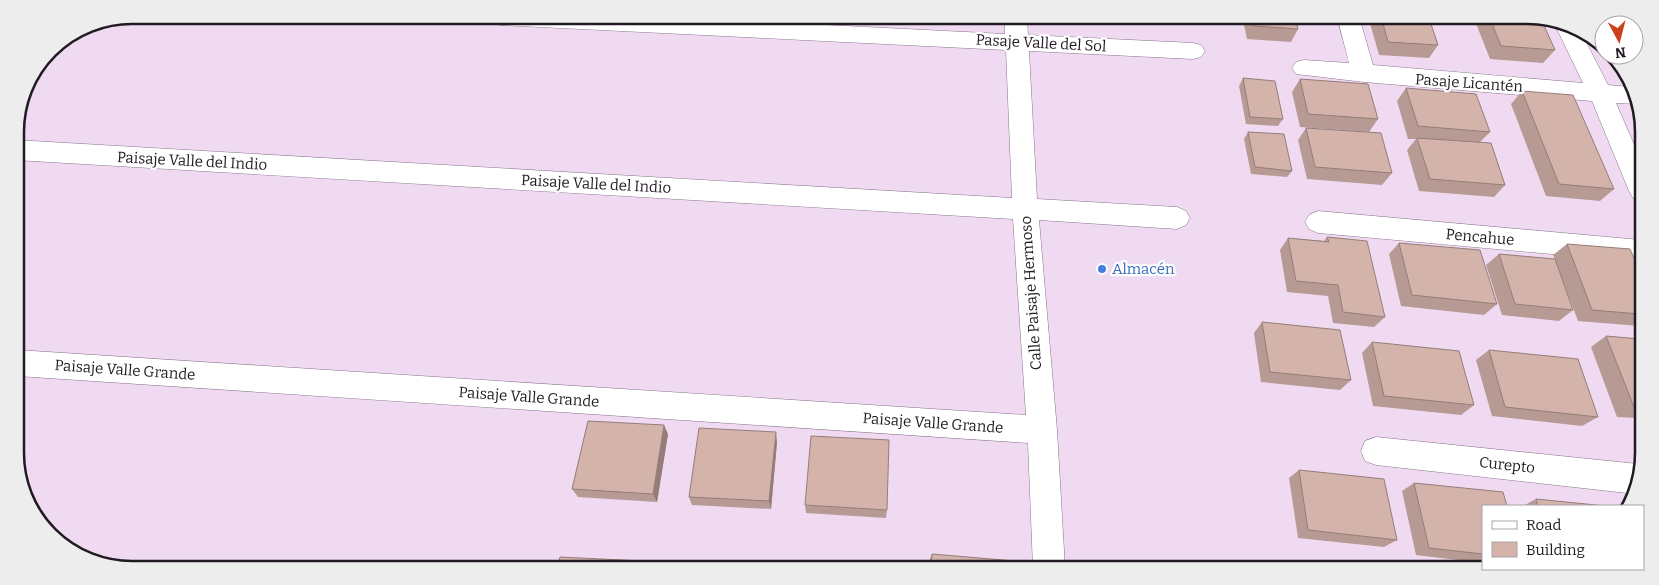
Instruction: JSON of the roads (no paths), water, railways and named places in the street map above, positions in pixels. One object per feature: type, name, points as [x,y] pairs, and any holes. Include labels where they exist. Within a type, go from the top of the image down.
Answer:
[{"type":"street","name":"Pasaje Valle del Sol","points":[[778,24],[1017,30],[1193,51]]},
{"type":"street","points":[[1350,24],[1364,74]]},
{"type":"street","name":"Calle Paisaje Hermoso","points":[[1017,30],[1025,209],[1042,430],[1049,561]]},
{"type":"street","points":[[1570,33],[1600,93],[1635,175]]},
{"type":"street","name":"Pasaje Licantén","points":[[1304,68],[1629,96]]},
{"type":"street","name":"Paisaje Valle del Indio","points":[[24,151],[1177,218]]},
{"type":"street","name":"Pencahue","points":[[1318,222],[1635,251]]},
{"type":"street","name":"Paisaje Valle Grande","points":[[24,363],[1042,430]]},
{"type":"street","name":"Curepto","points":[[1376,451],[1633,478]]},
{"type":"place","name":"Almacén","points":[[1102,269]]}]
